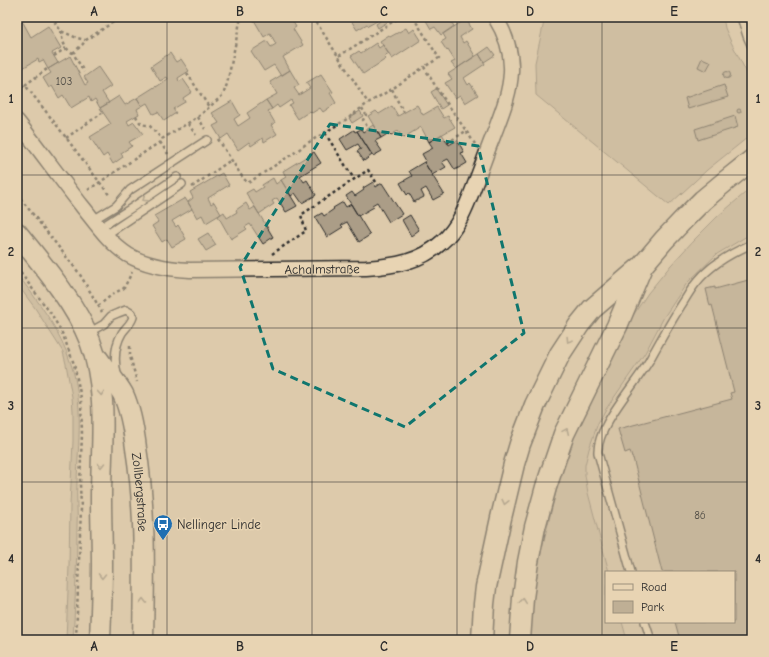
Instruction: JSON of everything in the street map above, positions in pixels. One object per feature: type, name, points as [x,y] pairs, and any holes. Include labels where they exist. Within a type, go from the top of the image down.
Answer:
[{"type":"main road","points":[[482,640],[486,587],[509,482],[520,444],[536,405],[560,354],[579,325],[592,309],[642,266],[685,218],[727,180],[752,160]]},
{"type":"main road","name":"Zollbergstraße","points":[[17,233],[62,292],[79,318],[87,333],[94,355],[101,387],[102,565],[100,640]]},
{"type":"main road","points":[[520,640],[523,598],[528,562],[535,527],[546,487],[564,434],[617,326],[642,266]]},
{"type":"main road","name":"Zollbergstraße","points":[[94,355],[123,395],[133,431],[142,492],[143,640]]},
{"type":"street","name":"Achalmstraße","points":[[17,121],[100,228],[120,249],[149,264],[175,269],[252,269],[382,267],[410,262],[433,250],[442,242],[455,226],[467,204],[505,103],[510,85],[511,58],[508,45],[495,17]]},
{"type":"lane","points":[[741,17],[752,47]]},
{"type":"lane","points":[[100,228],[130,190],[207,140]]},
{"type":"lane","points":[[100,228],[177,177]]},
{"type":"lane","points":[[100,228],[182,184]]},
{"type":"lane","points":[[631,571],[598,453],[599,442],[610,417],[644,368],[668,325],[696,283],[713,266],[752,244]]},
{"type":"lane","points":[[87,333],[104,324],[111,316],[126,310],[131,313],[133,317],[117,342],[116,352],[115,365],[123,395]]},
{"type":"lane","points":[[645,623],[651,640]]},
{"type":"path","points":[[51,17],[61,31],[66,48],[73,53],[84,72]]},
{"type":"path","points":[[73,53],[86,40],[121,17]]},
{"type":"path","points":[[77,199],[160,142],[162,139],[198,118],[223,95],[241,17]]},
{"type":"path","points":[[313,17],[368,103]]},
{"type":"path","points":[[389,17],[392,22]]},
{"type":"path","points":[[339,56],[400,17]]},
{"type":"path","points":[[215,135],[248,183],[438,58],[412,17]]},
{"type":"path","points":[[61,31],[86,40]]},
{"type":"path","points":[[54,56],[66,48]]},
{"type":"path","points":[[424,67],[485,158]]},
{"type":"path","points":[[17,90],[47,69]]},
{"type":"path","points":[[187,72],[209,107]]},
{"type":"path","points":[[25,85],[100,182],[116,206]]},
{"type":"path","points":[[392,89],[404,112]]},
{"type":"path","points":[[362,108],[366,115],[363,120],[368,128]]},
{"type":"path","points":[[66,138],[102,113]]},
{"type":"path","points":[[136,116],[143,125],[148,124],[162,139]]},
{"type":"path","points":[[448,143],[466,130]]},
{"type":"path","points":[[325,133],[354,179]]},
{"type":"path","points":[[190,189],[232,160]]},
{"type":"path","points":[[252,269],[306,231],[300,215],[354,179],[368,170],[378,185]]},
{"type":"path","points":[[17,194],[79,273],[104,316]]},
{"type":"path","points":[[98,306],[113,294],[124,288],[137,259]]},
{"type":"path","points":[[17,268],[61,328],[78,376],[82,406],[76,640]]},
{"type":"highlighted area","points":[[330,124],[478,146],[524,333],[405,427],[273,369],[240,267]]},
{"type":"shaded area","points":[[752,233],[752,640],[627,640],[622,623],[735,623],[735,571],[609,571],[588,493],[585,475],[585,465],[592,437],[606,409],[645,353],[664,317],[687,283],[717,254]]},
{"type":"green space","points":[[545,17],[723,17],[725,28],[731,42],[752,83],[752,134],[707,170],[669,205],[536,95],[535,63]]},
{"type":"green space","points":[[752,187],[752,233],[717,254],[687,283],[664,317],[645,353],[598,423],[585,465],[588,493],[609,571],[605,571],[605,623],[622,623],[627,640],[531,640],[532,610],[537,571],[558,484],[579,422],[630,320],[648,293],[671,265],[717,217]]},
{"type":"green space","points":[[17,274],[41,306],[55,328],[71,364],[78,393],[79,423],[73,640],[66,640],[73,441],[72,397],[63,352],[35,308],[17,284]]},
{"type":"building","points":[[20,17],[31,37],[48,26],[61,48],[52,53],[58,63],[48,69],[43,60],[39,62],[38,59],[21,69],[17,62],[17,19]]},
{"type":"building","points":[[258,17],[290,17],[296,27],[293,29],[303,45],[283,57],[290,70],[281,76],[274,65],[264,71],[251,51],[267,41],[271,47],[276,44],[270,33],[264,37],[254,20]]},
{"type":"building","points":[[349,17],[374,17],[377,21],[368,26],[367,24],[357,30]]},
{"type":"building","points":[[386,17],[389,21],[378,28],[376,24]]},
{"type":"building","points":[[424,17],[448,17],[454,26],[441,35],[435,27],[431,29]]},
{"type":"building","points":[[458,17],[468,17],[461,21]]},
{"type":"building","points":[[466,19],[472,29],[460,37],[463,43],[466,41],[475,56],[456,69],[451,63],[455,61],[441,42],[446,39],[443,34]]},
{"type":"building","points":[[406,28],[409,33],[414,29],[421,40],[392,59],[380,41],[389,35],[390,37]]},
{"type":"building","points":[[376,43],[379,48],[383,45],[389,54],[384,57],[386,59],[363,74],[351,56],[359,51],[361,53]]},
{"type":"building","points":[[489,47],[495,55],[484,62],[479,54]]},
{"type":"building","points":[[170,53],[176,62],[181,59],[189,71],[178,78],[179,82],[183,79],[192,92],[183,98],[185,102],[173,109],[176,113],[164,121],[158,112],[153,114],[147,103],[142,106],[137,98],[168,79],[167,77],[160,81],[151,66]]},
{"type":"building","points":[[479,54],[485,64],[464,78],[468,85],[470,83],[478,95],[465,103],[460,95],[455,98],[445,83],[452,79],[448,74]]},
{"type":"building","points":[[70,56],[85,85],[88,83],[84,77],[98,67],[111,86],[102,92],[109,103],[100,108],[95,99],[91,102],[89,97],[71,108],[63,95],[59,98],[52,86],[49,88],[43,78],[51,73],[48,69]]},
{"type":"building","points":[[702,58],[711,62],[706,71],[698,67]]},
{"type":"building","points":[[290,70],[299,85],[294,88],[299,95],[310,88],[306,83],[321,74],[333,92],[330,93],[336,103],[323,112],[320,108],[312,113],[310,111],[298,119],[289,105],[293,103],[291,100],[279,108],[277,105],[272,109],[266,100],[277,94],[270,82]]},
{"type":"building","points":[[727,72],[730,75],[727,78],[724,75]]},
{"type":"building","points":[[724,85],[728,97],[688,109],[685,98]]},
{"type":"building","points":[[436,89],[447,105],[441,109],[431,92]]},
{"type":"building","points":[[119,96],[125,105],[137,98],[142,106],[137,109],[139,114],[127,121],[129,125],[134,122],[143,134],[129,142],[132,146],[121,153],[123,157],[113,164],[107,154],[103,157],[90,137],[111,124],[100,108]]},
{"type":"building","points":[[266,100],[272,109],[268,111],[275,123],[271,125],[277,134],[264,142],[263,138],[251,146],[249,142],[238,150],[228,134],[221,139],[213,126],[219,123],[212,113],[232,101],[240,115],[234,119],[238,126],[250,118],[247,113]]},
{"type":"building","points":[[417,105],[423,115],[437,107],[444,118],[448,116],[455,127],[429,142],[421,127],[403,138],[398,131],[391,135],[389,133],[381,138],[368,116],[376,111],[379,114],[392,106],[398,116]]},
{"type":"building","points":[[737,109],[741,109],[741,113],[737,113]]},
{"type":"building","points":[[360,111],[363,116],[352,123],[349,118]]},
{"type":"building","points":[[735,116],[738,127],[698,140],[695,129]]},
{"type":"building","points":[[373,125],[381,138],[375,141],[382,151],[373,156],[357,131],[361,129],[363,132]]},
{"type":"building","points":[[354,130],[355,132],[357,131],[372,155],[364,161],[357,151],[361,149],[358,144],[347,150],[340,139]]},
{"type":"building","points":[[442,134],[449,145],[457,140],[464,152],[461,153],[467,163],[455,170],[448,159],[442,162],[446,167],[432,175],[424,162],[426,161],[422,154],[433,148],[429,142]]},
{"type":"building","points":[[314,152],[321,163],[300,176],[304,182],[307,180],[316,195],[302,203],[295,193],[291,196],[281,180],[286,177],[283,171]]},
{"type":"building","points":[[424,162],[444,194],[433,200],[426,188],[421,191],[424,197],[414,202],[409,193],[407,195],[400,183],[412,176],[409,171]]},
{"type":"building","points":[[222,173],[229,185],[208,198],[211,204],[214,202],[221,214],[206,223],[202,215],[197,218],[188,202],[193,198],[190,192]]},
{"type":"building","points":[[273,178],[276,184],[281,180],[297,206],[286,212],[277,198],[272,201],[274,204],[259,214],[246,193],[253,189],[255,192],[263,187],[262,185]]},
{"type":"building","points":[[373,182],[376,187],[382,183],[402,214],[389,222],[377,202],[372,205],[374,207],[358,216],[346,196],[352,192],[355,196],[364,190],[363,188]]},
{"type":"building","points":[[185,198],[192,209],[172,221],[176,227],[178,225],[186,239],[172,247],[167,239],[162,242],[152,226],[158,222],[154,216]]},
{"type":"building","points":[[343,202],[346,207],[351,204],[370,235],[359,242],[347,222],[341,225],[343,227],[327,237],[315,217],[322,213],[324,216]]},
{"type":"building","points":[[246,203],[250,210],[255,207],[273,237],[263,244],[250,224],[245,227],[247,229],[231,239],[218,216],[224,212],[227,218],[237,212],[236,210]]},
{"type":"building","points":[[410,215],[419,230],[411,236],[402,220]]},
{"type":"building","points":[[208,233],[216,245],[206,251],[198,239]]},
{"type":"building","points":[[752,279],[752,640],[680,640],[675,623],[735,623],[735,571],[662,571],[633,458],[630,451],[625,453],[618,429],[732,399],[730,393],[734,392],[712,305],[710,306],[706,289],[715,287],[715,289]]},
{"type":"place","name":"Nellinger Linde","points":[[163,541]]}]
